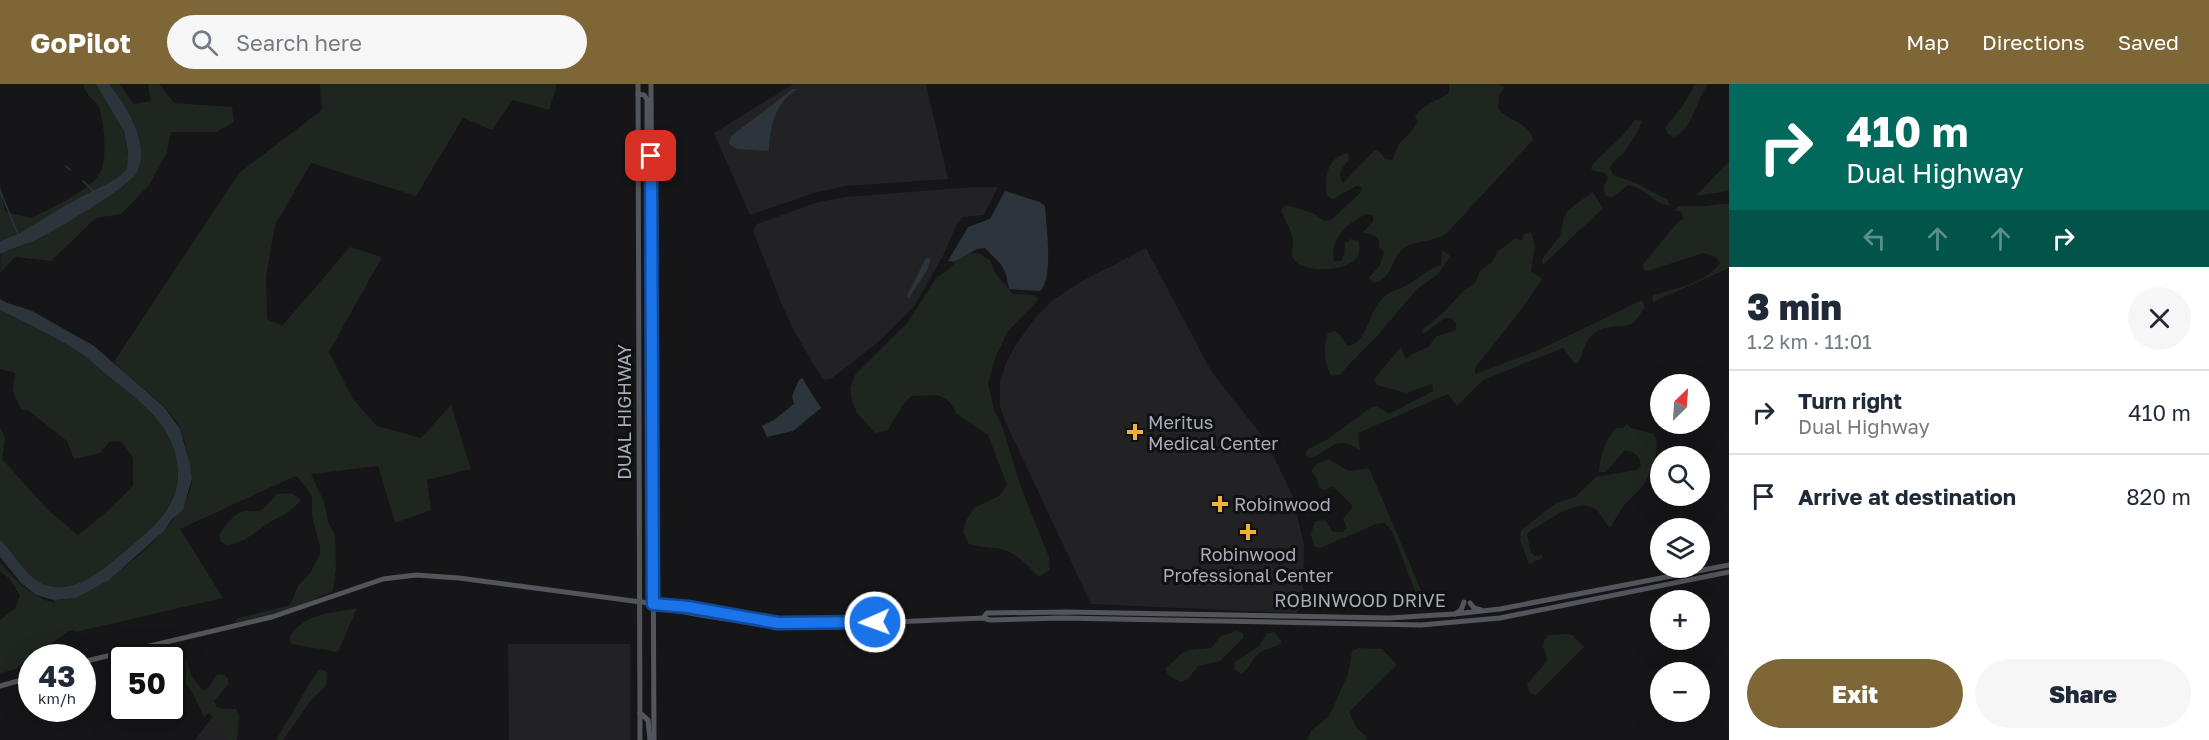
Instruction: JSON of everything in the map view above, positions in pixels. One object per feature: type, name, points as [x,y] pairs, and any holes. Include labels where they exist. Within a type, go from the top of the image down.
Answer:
[{"type":"main road","name":"DUAL HIGHWAY","points":[[638,84],[640,740]]},
{"type":"main road","name":"DUAL HIGHWAY","points":[[651,84],[652,740]]},
{"type":"main road","points":[[638,94],[644,95],[647,99],[647,158],[651,168]]},
{"type":"main road","name":"ROBINWOOD DRIVE","points":[[1727,566],[1485,611],[1443,615],[1389,618],[1058,612],[987,613],[983,618],[990,620],[1061,618],[1421,625],[1500,618],[1729,572]]},
{"type":"main road","points":[[96,659],[272,617],[369,583],[404,575],[449,577],[699,608],[767,622],[797,624],[983,618]]},
{"type":"main road","points":[[1556,607],[1558,600],[1570,598],[1570,595]]},
{"type":"main road","points":[[1455,614],[1467,602],[1485,611]]},
{"type":"main road","points":[[1421,625],[1426,618],[1443,615]]},
{"type":"main road","points":[[0,686],[18,681]]},
{"type":"main road","points":[[640,713],[648,720],[652,740]]},
{"type":"shaded area","points":[[83,84],[96,84],[110,103],[127,146],[127,169],[116,179],[71,202],[18,234],[0,241],[0,183],[4,210],[31,218],[79,193],[100,173],[105,151],[101,116],[99,106],[87,93]]},
{"type":"shaded area","points":[[96,84],[109,84],[123,103],[135,126],[141,150],[141,161],[137,172],[121,188],[75,218],[38,239],[0,254],[0,241],[18,234],[71,202],[116,179],[127,169],[128,152],[124,131]]},
{"type":"shaded area","points":[[109,84],[119,84],[134,104],[151,101],[148,84],[159,84],[174,103],[232,107],[234,122],[216,132],[171,132],[167,152],[150,184],[121,214],[96,218],[51,261],[15,257],[0,273],[1,253],[35,240],[78,216],[123,187],[138,170],[138,151],[131,126],[120,101]]},
{"type":"shaded area","points":[[320,84],[557,84],[549,110],[513,100],[492,130],[463,118],[416,196],[311,163],[275,225],[266,277],[267,319],[282,326],[350,247],[382,257],[329,352],[353,399],[377,426],[421,438],[451,405],[471,469],[427,480],[431,510],[395,523],[378,466],[311,474],[324,502],[328,522],[335,534],[336,569],[333,591],[272,616],[234,622],[238,618],[290,605],[298,586],[311,572],[320,554],[312,516],[312,496],[297,476],[293,477],[180,529],[223,598],[75,632],[74,630],[69,631],[51,644],[18,644],[18,667],[0,673],[0,620],[15,608],[20,596],[10,579],[0,572],[0,563],[24,587],[38,597],[55,603],[54,600],[77,597],[92,590],[147,548],[178,513],[188,496],[192,480],[191,469],[183,436],[176,421],[160,403],[114,362],[239,173],[322,110]]},
{"type":"shaded area","points":[[793,84],[926,84],[948,179],[846,186],[817,192],[750,215],[714,133]]},
{"type":"shaded area","points":[[1449,84],[1496,84],[1505,87],[1499,96],[1498,109],[1524,126],[1533,140],[1448,232],[1437,238],[1404,248],[1380,281],[1374,283],[1369,278],[1380,265],[1384,252],[1379,247],[1379,241],[1375,236],[1363,232],[1373,222],[1373,216],[1367,214],[1347,226],[1337,239],[1333,253],[1334,261],[1341,261],[1345,243],[1351,239],[1358,241],[1359,251],[1355,259],[1347,265],[1313,269],[1296,262],[1292,255],[1291,233],[1281,210],[1286,205],[1313,213],[1325,221],[1331,220],[1360,193],[1362,187],[1356,186],[1333,199],[1327,196],[1328,169],[1335,159],[1348,153],[1349,160],[1340,173],[1343,183],[1375,150],[1385,159],[1392,160],[1400,143],[1414,128],[1417,122],[1415,116],[1427,105],[1449,93]]},
{"type":"shaded area","points":[[1695,84],[1708,84],[1686,128],[1674,137],[1668,134],[1665,128],[1682,107]]},
{"type":"shaded area","points":[[793,89],[797,89],[783,101],[775,116],[769,151],[737,149],[729,144],[731,136]]},
{"type":"shaded area","points":[[1635,120],[1642,121],[1635,136],[1610,168],[1613,175],[1638,184],[1668,200],[1670,206],[1628,185],[1613,197],[1606,196],[1604,187],[1608,178],[1605,173],[1591,170],[1593,164]]},
{"type":"shaded area","points":[[1729,161],[1729,191],[1696,196]]},
{"type":"shaded area","points":[[998,187],[984,215],[962,217],[958,222],[943,256],[915,305],[878,342],[831,379],[823,380],[794,331],[782,305],[753,231],[757,224],[818,202],[846,197]]},
{"type":"shaded area","points":[[1005,191],[1040,202],[1045,206],[1048,263],[1047,275],[1040,291],[1009,289],[1001,264],[985,248],[977,249],[954,262],[948,261],[968,227],[990,219]]},
{"type":"shaded area","points":[[1593,192],[1603,208],[1543,265],[1542,259],[1560,236],[1568,210]]},
{"type":"shaded area","points":[[1729,204],[1729,268],[1653,302],[1652,296],[1698,281],[1707,276],[1720,263],[1716,257],[1703,253],[1644,271],[1643,264],[1678,222],[1684,218],[1681,212],[1674,210],[1679,206]]},
{"type":"shaded area","points":[[1531,232],[1535,245],[1531,271],[1542,279],[1475,368],[1475,374],[1541,349],[1642,300],[1645,307],[1636,320],[1629,325],[1597,331],[1587,342],[1576,365],[1563,348],[1483,380],[1457,406],[1448,394],[1358,433],[1360,450],[1345,443],[1339,443],[1311,458],[1305,455],[1308,449],[1328,439],[1370,408],[1377,406],[1389,414],[1433,391],[1432,384],[1406,393],[1377,385],[1374,379],[1401,347],[1406,359],[1428,347],[1437,336],[1456,330],[1456,323],[1451,318],[1445,318],[1423,334],[1422,330],[1445,311],[1463,291],[1475,283],[1480,271],[1492,262],[1498,251],[1515,239],[1522,240],[1524,234]]},
{"type":"shaded area","name":"Meritus Medical Center","points":[[1146,248],[1211,371],[1267,442],[1292,495],[1304,544],[1303,605],[1296,613],[1091,604],[1005,421],[1000,406],[1000,383],[1005,365],[1035,318],[1053,300],[1077,284]]},
{"type":"shaded area","points":[[1442,250],[1450,256],[1438,274],[1416,290],[1378,335],[1339,375],[1332,376],[1327,367],[1325,355],[1328,333],[1335,331],[1347,346],[1353,345],[1362,337],[1376,307],[1384,297],[1441,265]]},
{"type":"shaded area","points":[[978,253],[990,260],[995,273],[1013,294],[1032,295],[1039,299],[1008,331],[996,356],[988,383],[994,410],[1001,423],[1022,490],[1049,557],[1050,570],[1039,577],[1019,558],[1007,551],[969,544],[963,532],[974,508],[999,496],[1007,485],[988,435],[956,413],[950,402],[938,395],[911,396],[902,406],[888,430],[875,433],[857,413],[852,401],[850,388],[855,375],[908,322],[936,278],[947,271],[964,254]]},
{"type":"shaded area","points":[[926,258],[931,259],[927,270],[909,298],[907,296]]},
{"type":"shaded area","points":[[0,299],[34,312],[94,346],[164,407],[180,429],[190,464],[192,478],[183,510],[172,519],[164,531],[109,580],[76,598],[54,600],[36,595],[21,583],[0,557],[0,540],[28,573],[41,583],[60,587],[80,583],[99,572],[124,552],[152,528],[164,514],[176,488],[178,467],[176,456],[162,426],[140,402],[76,350],[0,310]]},
{"type":"shaded area","points":[[0,310],[76,350],[108,375],[151,413],[162,426],[176,456],[178,478],[176,488],[169,506],[158,521],[99,572],[70,586],[49,586],[34,579],[0,540],[0,427],[5,438],[2,459],[48,510],[78,535],[133,486],[133,458],[122,442],[110,441],[100,453],[74,459],[67,441],[29,411],[21,409],[13,392],[15,373],[0,369]]},
{"type":"shaded area","points":[[802,378],[821,408],[793,431],[767,437],[762,426],[774,420],[794,404],[792,396]]},
{"type":"shaded area","points":[[1627,424],[1631,428],[1654,434],[1657,440],[1657,446],[1650,446],[1650,471],[1643,486],[1624,505],[1610,528],[1595,509],[1580,506],[1563,512],[1533,529],[1527,534],[1530,550],[1534,556],[1542,555],[1543,558],[1529,564],[1520,540],[1521,530],[1556,503],[1575,497],[1596,477],[1636,470],[1641,466],[1636,454],[1624,451],[1606,472],[1599,472],[1606,443],[1616,428],[1623,428]]},
{"type":"shaded area","points":[[1328,459],[1349,471],[1369,468],[1426,602],[1424,604],[1420,604],[1392,531],[1385,523],[1376,524],[1320,548],[1314,546],[1311,534],[1315,521],[1325,520],[1333,532],[1343,532],[1347,528],[1343,519],[1352,508],[1352,505],[1333,486],[1325,490],[1319,488],[1317,478],[1311,471],[1318,463]]},
{"type":"shaded area","points":[[291,493],[301,500],[290,511],[240,541],[227,545],[221,542],[219,536],[238,514],[262,510],[277,494]]},
{"type":"shaded area","points":[[357,608],[338,652],[291,644],[289,638],[302,623],[328,613]]},
{"type":"shaded area","points":[[1236,631],[1243,633],[1243,638],[1220,661],[1198,666],[1188,679],[1181,682],[1168,675],[1165,669],[1182,653],[1211,648],[1221,636]]},
{"type":"shaded area","points":[[1275,632],[1282,642],[1259,653],[1241,674],[1235,670],[1234,663],[1259,646],[1267,633]]},
{"type":"shaded area","points":[[1549,635],[1572,635],[1584,647],[1535,696],[1529,692],[1527,684],[1547,661],[1543,648],[1544,640]]},
{"type":"shaded area","points":[[508,644],[630,644],[630,740],[509,740]]},
{"type":"shaded area","points":[[1359,648],[1382,649],[1397,665],[1349,712],[1356,727],[1368,738],[1365,740],[1307,740],[1311,731],[1328,717],[1332,710],[1348,674],[1352,651]]},
{"type":"shaded area","points":[[186,659],[191,675],[203,691],[209,687],[216,675],[222,674],[228,678],[228,685],[214,701],[217,707],[236,709],[239,716],[237,740],[227,740],[209,713],[204,717],[186,685]]},
{"type":"shaded area","points":[[321,669],[327,672],[326,686],[311,700],[283,740],[276,740],[316,673]]},
{"type":"shaded area","points":[[213,716],[230,740],[195,740]]},
{"type":"waterway","points":[[66,166],[70,170]]},
{"type":"waterway","points":[[83,181],[93,191]]},
{"type":"waterway","points":[[0,191],[18,234]]},
{"type":"place","name":"Meritus Medical Center","points":[[1135,432]]},
{"type":"place","name":"Robinwood","points":[[1220,504]]},
{"type":"place","name":"Robinwood Professional Center","points":[[1248,532]]},
{"type":"route","points":[[651,156],[653,604],[688,607],[778,623],[875,622]]}]
